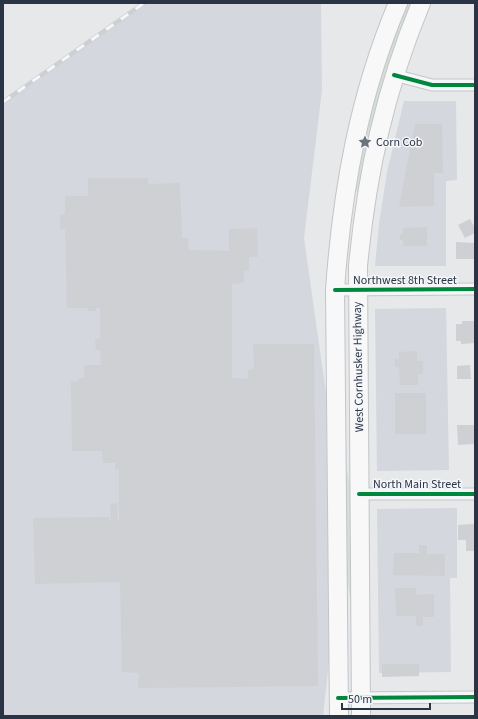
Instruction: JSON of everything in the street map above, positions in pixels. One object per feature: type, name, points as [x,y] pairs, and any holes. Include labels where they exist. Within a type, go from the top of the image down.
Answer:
[{"type":"main road","name":"West Cornhusker Highway","points":[[338,716],[335,290],[340,226],[355,135],[376,58],[398,3]]},
{"type":"main road","name":"West Cornhusker Highway","points":[[361,716],[357,290],[366,193],[374,149],[394,75],[422,3]]},
{"type":"street","points":[[394,75],[432,85],[475,85]]},
{"type":"street","name":"Northwest 8th Street","points":[[335,290],[475,289]]},
{"type":"street","name":"North Main Street","points":[[359,494],[475,494]]},
{"type":"street","points":[[338,698],[475,697]]},
{"type":"shaded area","points":[[144,3],[321,3],[322,90],[304,238],[326,393],[330,653],[323,716],[3,716],[3,102]]},
{"type":"shaded area","points":[[405,3],[414,3],[359,192],[355,191],[368,107]]},
{"type":"shaded area","points":[[404,101],[456,101],[457,180],[446,181],[446,266],[375,266],[379,224],[387,172]]},
{"type":"shaded area","points":[[446,308],[449,470],[377,471],[375,309]]},
{"type":"shaded area","points":[[344,470],[347,470],[352,498],[354,597],[350,597],[345,562]]},
{"type":"shaded area","points":[[457,508],[457,578],[450,578],[451,672],[379,673],[377,509]]},
{"type":"building","points":[[415,124],[442,124],[443,173],[434,173],[434,206],[399,207]]},
{"type":"building","points":[[88,178],[148,178],[148,184],[180,183],[182,238],[188,238],[189,250],[229,251],[229,229],[257,228],[258,257],[249,257],[249,270],[244,271],[244,283],[232,284],[232,378],[248,379],[248,370],[254,369],[253,344],[314,344],[318,686],[138,688],[139,673],[122,672],[120,582],[35,584],[33,518],[109,517],[109,520],[111,520],[110,504],[117,503],[119,521],[119,469],[115,469],[115,463],[103,463],[102,451],[72,451],[71,382],[78,381],[84,377],[84,365],[101,365],[100,350],[96,350],[95,339],[100,339],[100,308],[96,308],[96,311],[88,311],[88,308],[67,308],[65,229],[60,229],[60,215],[65,214],[65,196],[88,196]]},
{"type":"building","points":[[470,219],[475,228],[475,233],[465,238],[458,225]]},
{"type":"building","points":[[427,227],[427,246],[403,246],[403,240],[400,240],[400,234],[403,234],[403,228]]},
{"type":"building","points":[[456,242],[475,243],[475,259],[456,259]]},
{"type":"building","points":[[462,321],[475,321],[475,343],[461,344],[461,341],[456,341],[456,324],[462,324]]},
{"type":"building","points":[[417,351],[417,361],[423,361],[423,374],[418,374],[418,385],[400,385],[399,367],[395,367],[395,359],[399,359],[399,352]]},
{"type":"building","points":[[470,365],[471,379],[457,379],[457,366]]},
{"type":"building","points":[[395,393],[426,393],[426,434],[395,434]]},
{"type":"building","points":[[457,425],[475,425],[475,444],[458,445]]},
{"type":"building","points":[[475,524],[475,551],[466,551],[466,540],[458,540],[458,525]]},
{"type":"building","points":[[419,545],[427,545],[427,554],[445,554],[445,576],[393,575],[394,553],[419,553]]},
{"type":"building","points":[[395,588],[416,588],[416,595],[434,594],[434,617],[423,617],[423,626],[416,626],[416,616],[396,616]]},
{"type":"building","points":[[382,664],[419,664],[419,676],[382,677]]},
{"type":"railway","points":[[3,102],[144,3]]},
{"type":"cycle path","points":[[394,75],[432,85],[475,85]]},
{"type":"cycle path","points":[[335,290],[475,289]]},
{"type":"cycle path","points":[[359,494],[475,494]]},
{"type":"cycle path","points":[[338,698],[475,697]]},
{"type":"place","name":"Corn Cob","points":[[365,142]]}]
